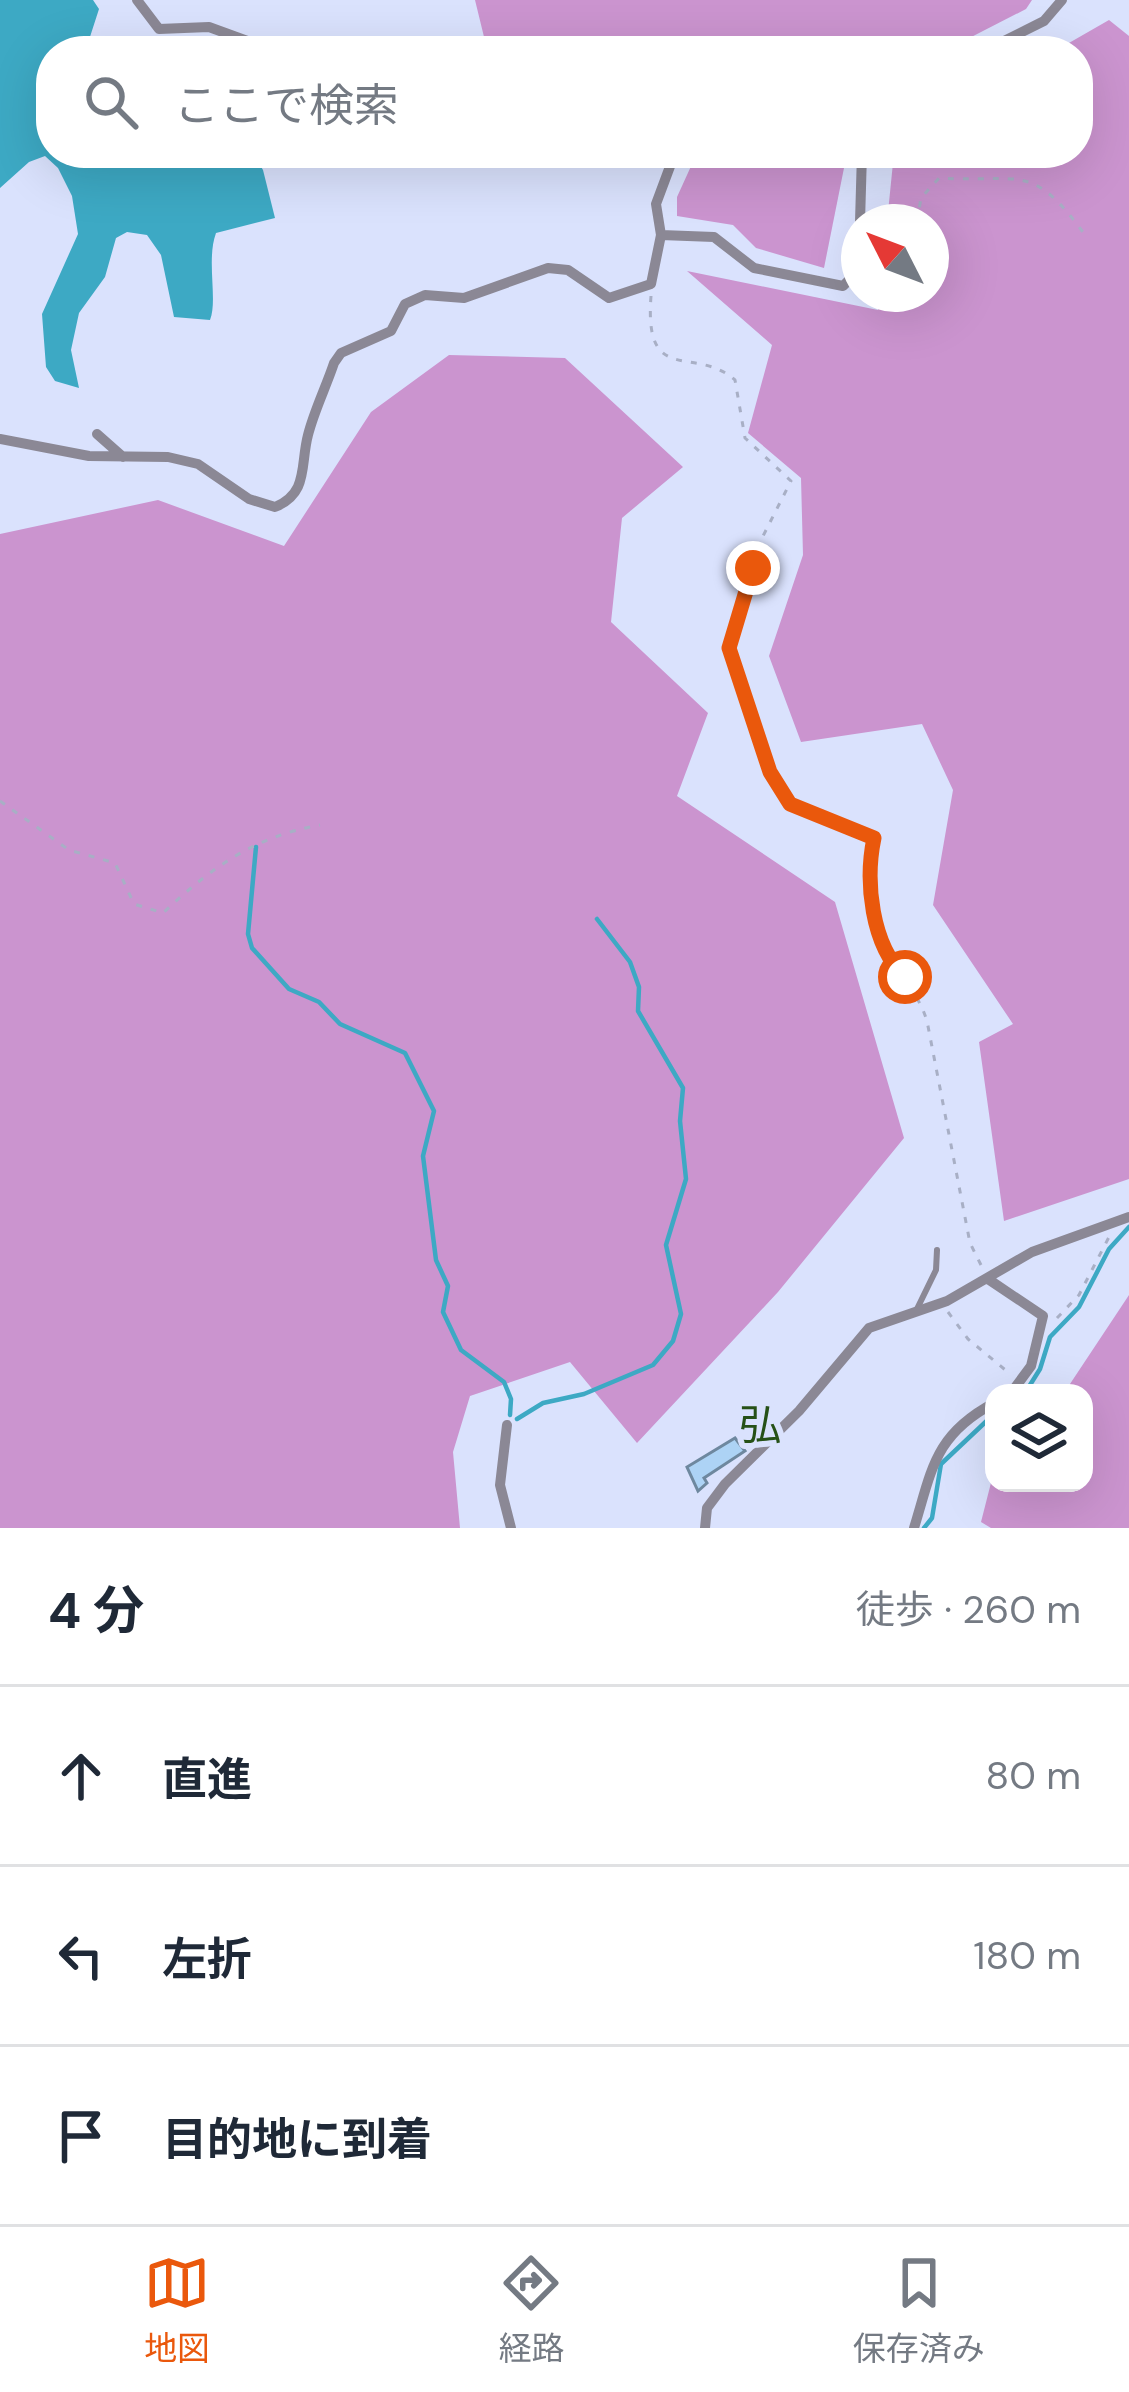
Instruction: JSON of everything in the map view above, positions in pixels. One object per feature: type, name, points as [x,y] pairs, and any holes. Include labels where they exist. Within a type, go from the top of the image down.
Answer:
[{"type":"street","points":[[137,0],[159,28],[209,27],[234,36]]},
{"type":"street","points":[[1014,36],[1044,21],[1062,0]]},
{"type":"street","points":[[0,440],[126,459],[168,457],[198,464],[249,499],[275,507],[290,501],[307,465],[306,439],[341,353],[391,331],[405,304],[425,295],[464,298],[498,290],[538,268],[568,270],[609,298],[652,284],[661,235],[656,203],[669,168]]},
{"type":"street","points":[[861,204],[862,168]]},
{"type":"street","points":[[661,235],[714,237],[754,268],[841,286]]},
{"type":"street","points":[[97,434],[126,459]]},
{"type":"street","points":[[705,1528],[707,1508],[725,1484],[799,1411],[869,1328],[920,1312],[1032,1252],[1129,1217]]},
{"type":"street","points":[[988,1279],[1042,1316],[1031,1366],[1018,1384]]},
{"type":"street","points":[[914,1528],[933,1458],[964,1423],[985,1409]]},
{"type":"street","points":[[507,1425],[500,1485],[511,1528]]},
{"type":"lane","points":[[920,1312],[936,1270],[937,1250]]},
{"type":"path","points":[[920,204],[939,178],[1026,177],[1063,205],[1088,239]]},
{"type":"path","points":[[652,284],[653,337],[664,356],[676,364],[712,364],[735,380],[746,438],[791,482],[761,540],[729,648],[770,772],[790,804],[874,838],[870,879],[876,922],[892,965],[919,994],[970,1243],[988,1279]]},
{"type":"path","points":[[0,801],[69,850],[115,863],[134,904],[163,914],[213,866],[274,833],[320,825]]},
{"type":"path","points":[[1041,1325],[1067,1311],[1117,1225]]},
{"type":"path","points":[[920,1312],[949,1312],[968,1339],[1020,1381]]},
{"type":"shaded area","points":[[475,0],[1032,0],[1026,9],[973,36],[484,36]]},
{"type":"shaded area","points":[[1109,20],[1129,36],[1129,1179],[1004,1221],[979,1042],[1013,1024],[933,905],[953,790],[922,724],[801,742],[769,656],[803,555],[801,478],[748,433],[772,345],[687,271],[841,302],[841,312],[949,312],[949,204],[889,204],[892,168],[1093,168],[1093,36],[1081,36]]},
{"type":"shaded area","points":[[690,168],[844,168],[824,268],[756,248],[733,225],[677,216],[677,197]]},
{"type":"shaded area","points":[[449,355],[565,358],[683,467],[622,518],[611,622],[708,713],[677,796],[835,902],[904,1138],[778,1292],[637,1443],[570,1362],[470,1396],[453,1452],[460,1528],[0,1528],[0,534],[158,500],[284,546],[371,412]]},
{"type":"shaded area","points":[[1129,1295],[1129,1528],[991,1528],[981,1522],[989,1492],[1093,1492],[1093,1384],[1070,1384]]},
{"type":"water","points":[[0,0],[93,0],[99,9],[90,36],[36,36],[36,159],[0,188]]},
{"type":"water","points":[[58,168],[262,168],[275,218],[216,233],[210,320],[174,317],[161,255],[147,235],[127,232],[116,238],[105,277],[79,313],[71,350],[79,388],[55,381],[46,367],[42,314],[78,234],[72,196]]},
{"type":"building","points":[[735,1438],[745,1451],[704,1478],[707,1483],[698,1491],[687,1467]]},
{"type":"waterway","points":[[256,847],[248,934],[252,948],[289,989],[319,1002],[340,1024],[405,1053],[434,1111],[423,1156],[436,1260],[448,1286],[443,1312],[461,1350],[504,1382],[511,1399],[510,1415]]},
{"type":"waterway","points":[[517,1419],[543,1403],[584,1394],[653,1365],[673,1341],[681,1314],[666,1245],[686,1179],[680,1121],[683,1088],[638,1011],[639,987],[630,962],[597,919]]},
{"type":"waterway","points":[[1031,1384],[1050,1337],[1079,1307],[1109,1249],[1129,1227]]},
{"type":"waterway","points":[[924,1528],[932,1518],[941,1464],[985,1422]]},
{"type":"district","name":"弘","points":[[760,1425]]},
{"type":"route","points":[[753,568],[729,648],[770,772],[790,804],[874,838],[870,879],[876,922],[892,965],[905,977]]}]
